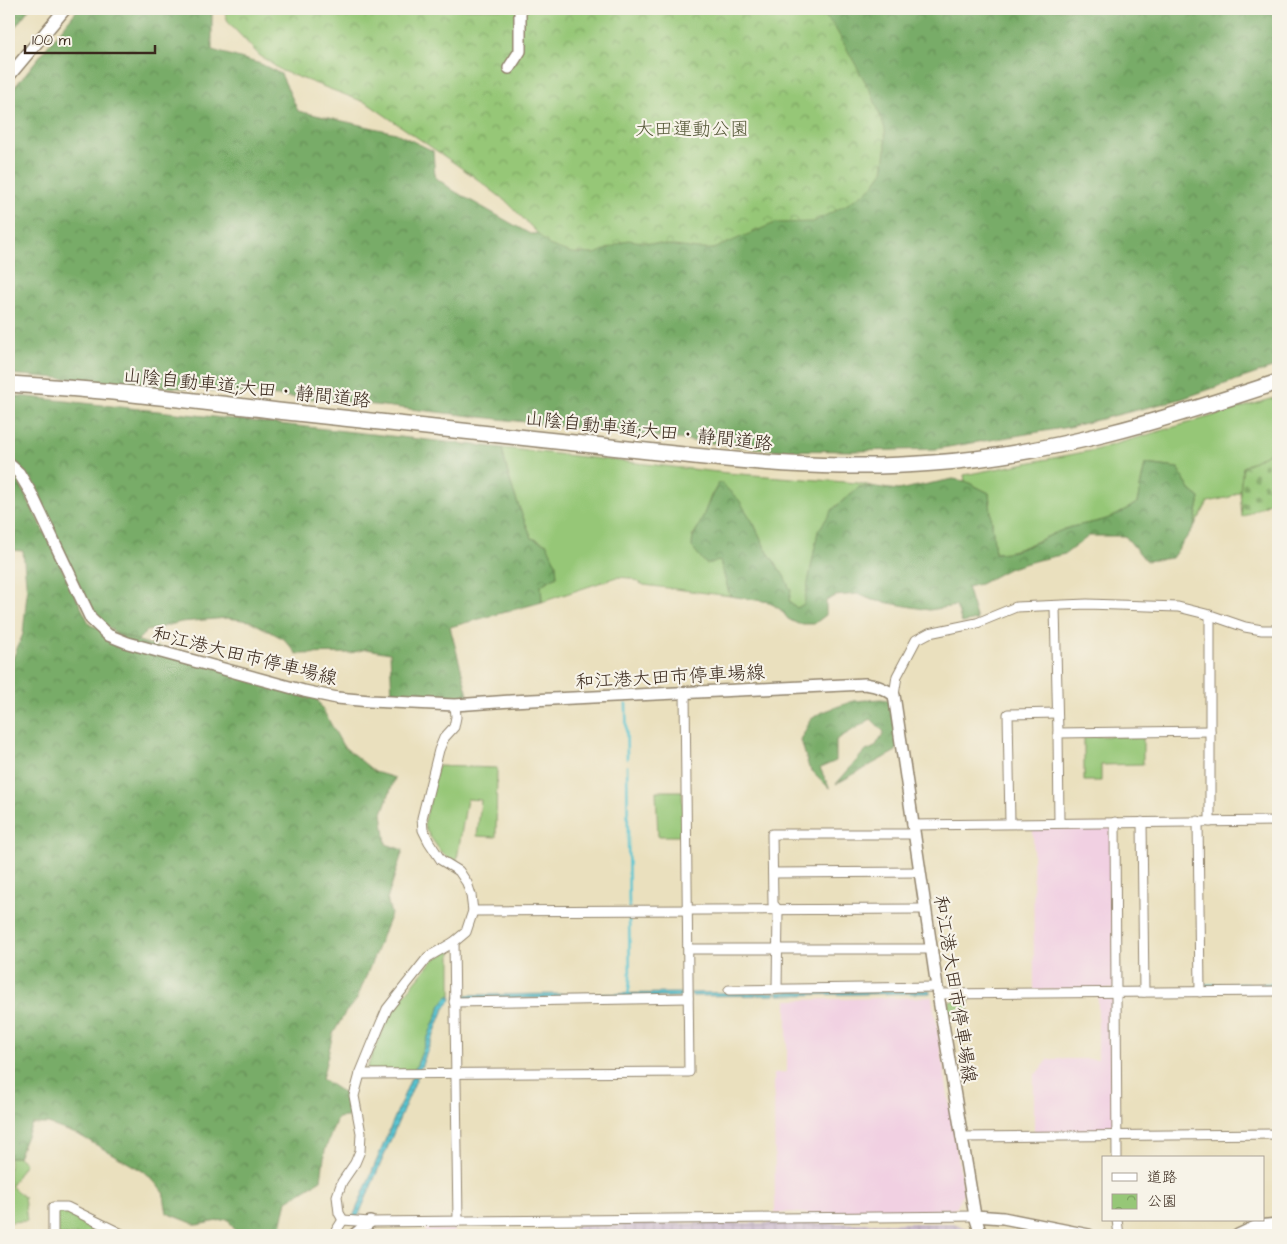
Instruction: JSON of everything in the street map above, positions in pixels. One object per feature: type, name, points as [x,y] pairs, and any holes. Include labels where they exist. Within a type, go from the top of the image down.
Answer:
[{"type":"highway","name":"山陰自動車道;大田・静間道路","points":[[9,384],[112,392],[656,452],[793,464],[866,466],[932,464],[1000,457],[1066,445],[1133,428],[1278,382]]},
{"type":"main road","points":[[9,76],[65,9]]},
{"type":"main road","points":[[509,68],[520,52],[520,9]]},
{"type":"main road","name":"和江港大田市停車場線","points":[[9,464],[19,473],[31,493],[91,618],[108,635],[128,643],[304,691],[337,698],[455,705],[865,684],[885,689],[894,695],[938,991],[975,1216],[981,1235]]},
{"type":"main road","points":[[975,1216],[1003,1218],[1089,1235]]},
{"type":"main road","points":[[354,1235],[370,1222]]},
{"type":"main road","points":[[1238,1235],[1257,1226],[1278,1224]]},
{"type":"street","points":[[894,695],[897,676],[916,640],[929,633],[977,623],[1016,608],[1087,604],[1178,607],[1245,627],[1278,630]]},
{"type":"street","points":[[1054,607],[1058,734],[1058,822]]},
{"type":"street","points":[[1210,615],[1210,822]]},
{"type":"street","points":[[360,1074],[689,1072],[685,692]]},
{"type":"street","points":[[343,1220],[339,1213],[337,1196],[342,1182],[355,1163],[360,1150],[361,1133],[354,1096],[360,1074],[387,1010],[428,957],[454,942],[466,932],[473,912],[467,883],[459,871],[441,860],[423,830],[422,818],[439,750],[444,738],[454,727],[455,705]]},
{"type":"street","points":[[1010,823],[1008,714],[1057,713]]},
{"type":"street","points":[[1058,734],[1210,732]]},
{"type":"street","points":[[1198,821],[1200,992]]},
{"type":"street","points":[[777,989],[778,910],[773,904],[772,834],[913,830],[1010,823],[1278,821]]},
{"type":"street","points":[[1115,822],[1117,1156]]},
{"type":"street","points":[[1142,822],[1144,992]]},
{"type":"street","points":[[773,872],[920,872]]},
{"type":"street","points":[[473,912],[926,909]]},
{"type":"street","points":[[454,942],[458,1221]]},
{"type":"street","points":[[691,949],[932,949]]},
{"type":"street","points":[[729,990],[1278,992]]},
{"type":"street","points":[[454,1002],[688,998]]},
{"type":"street","points":[[962,1137],[1278,1134]]},
{"type":"street","points":[[53,1235],[53,1207],[68,1207],[124,1235]]},
{"type":"street","points":[[343,1220],[370,1222],[975,1216]]},
{"type":"street","points":[[334,1234],[343,1220]]},
{"type":"street","points":[[1117,1222],[1119,1235]]},
{"type":"shaded area","points":[[1112,824],[1114,989],[1034,990],[1033,825]]},
{"type":"shaded area","points":[[1098,996],[1115,996],[1114,1132],[1034,1132],[1034,1076],[1049,1059],[1098,1059]]},
{"type":"shaded area","points":[[932,997],[963,1187],[963,1194],[957,1207],[947,1213],[808,1214],[792,1212],[775,1214],[774,1073],[787,1072],[787,1000]]},
{"type":"shaded area","points":[[954,1223],[968,1229],[972,1235],[574,1235],[574,1225]]},
{"type":"shaded area","points":[[454,1225],[454,1235],[426,1235],[426,1226]]},
{"type":"green space","points":[[9,9],[29,9],[9,35]]},
{"type":"green space","points":[[78,9],[212,9],[212,50],[261,64],[281,74],[298,111],[396,133],[433,151],[435,177],[454,191],[530,234],[584,231],[592,9],[1278,9],[1278,366],[1181,399],[1069,427],[936,449],[855,451],[773,450],[339,401],[9,374],[9,94]]},
{"type":"green space","name":"大田運動公園","points":[[224,9],[818,9],[834,26],[872,94],[885,129],[886,150],[883,171],[870,189],[846,205],[813,222],[775,223],[713,249],[698,249],[628,240],[595,254],[571,253],[549,245],[507,202],[473,176],[367,103],[282,71],[259,55],[228,22]]},
{"type":"green space","points":[[9,395],[502,448],[511,483],[527,527],[532,538],[547,544],[556,564],[557,576],[541,585],[542,602],[450,627],[468,695],[466,700],[392,697],[390,653],[366,649],[351,653],[297,654],[284,639],[250,621],[227,618],[181,622],[147,631],[137,641],[110,629],[89,608],[42,502],[27,477],[9,458]]},
{"type":"green space","points":[[1278,397],[1278,448],[1243,467],[1240,491],[1230,497],[1208,502],[1194,527],[1200,498],[1190,490],[1178,468],[1145,464],[1137,503],[1113,517],[1066,529],[1012,551],[995,553],[989,493],[965,481],[964,475],[1095,450]]},
{"type":"green space","points":[[502,448],[727,473],[858,483],[876,487],[859,487],[833,509],[804,605],[797,608],[789,601],[784,576],[765,548],[754,524],[712,493],[701,523],[692,537],[720,560],[730,596],[644,585],[630,578],[617,577],[542,602],[541,585],[557,576],[547,544],[532,538],[527,527],[511,483]]},
{"type":"green space","points":[[1278,448],[1278,498],[1242,517],[1240,491],[1243,467]]},
{"type":"green space","points":[[1145,464],[1178,468],[1190,490],[1200,498],[1194,527],[1172,558],[1146,561],[1125,536],[1089,536],[1065,554],[1010,568],[980,584],[967,587],[977,620],[962,623],[956,606],[929,610],[872,600],[858,594],[835,596],[826,601],[826,615],[814,624],[798,624],[788,619],[781,610],[769,602],[730,596],[720,561],[706,564],[692,547],[695,533],[720,482],[739,500],[754,524],[765,548],[784,576],[791,591],[789,601],[797,608],[804,604],[818,531],[833,509],[859,487],[898,490],[953,479],[965,481],[989,493],[995,553],[1003,553],[1020,549],[1078,525],[1113,517],[1137,503]]},
{"type":"green space","points":[[9,472],[19,482],[90,625],[317,699],[343,746],[375,772],[395,778],[382,813],[386,844],[403,850],[387,899],[391,914],[357,999],[345,1013],[333,1034],[322,1079],[348,1096],[355,1116],[337,1118],[325,1150],[321,1180],[287,1201],[279,1235],[238,1235],[228,1219],[197,1225],[167,1213],[163,1191],[146,1173],[79,1135],[48,1124],[32,1124],[18,1157],[9,1157],[9,665],[23,634],[27,593],[23,551],[9,550]]},
{"type":"green space","points":[[889,700],[898,743],[896,751],[836,784],[864,752],[875,747],[884,732],[871,719],[836,740],[836,761],[820,768],[830,789],[809,768],[801,740],[810,720],[820,713],[853,701]]},
{"type":"green space","points":[[1084,736],[1143,736],[1143,764],[1101,765],[1101,781],[1084,781]]},
{"type":"green space","points":[[438,766],[497,768],[496,837],[477,836],[481,800],[467,799],[456,865],[441,852],[424,825]]},
{"type":"green space","points":[[656,791],[682,791],[684,836],[658,836]]},
{"type":"green space","points":[[451,950],[451,995],[441,1005],[414,1072],[366,1070],[383,1030],[397,1004],[433,960]]},
{"type":"green space","points":[[969,997],[969,1011],[945,1015],[949,1002]]},
{"type":"green space","points":[[9,1157],[18,1157],[25,1163],[11,1186],[24,1197],[27,1221],[9,1222]]},
{"type":"green space","points":[[56,1208],[64,1208],[100,1225],[100,1235],[54,1235]]},
{"type":"water","points":[[930,990],[930,993],[778,995],[778,992]]},
{"type":"water","points":[[775,992],[775,995],[692,996],[690,993]]},
{"type":"water","points":[[685,993],[683,997],[456,999],[456,995]]},
{"type":"water","points":[[451,995],[451,999],[444,1009],[419,1072],[414,1072],[441,1005]]},
{"type":"water","points":[[418,1075],[358,1217],[353,1217],[412,1076]]},
{"type":"waterway","points":[[626,704],[627,759]]},
{"type":"waterway","points":[[627,766],[629,907]]},
{"type":"waterway","points":[[628,996],[630,980],[629,914]]},
{"type":"waterway","points":[[1206,985],[1278,984]]}]
